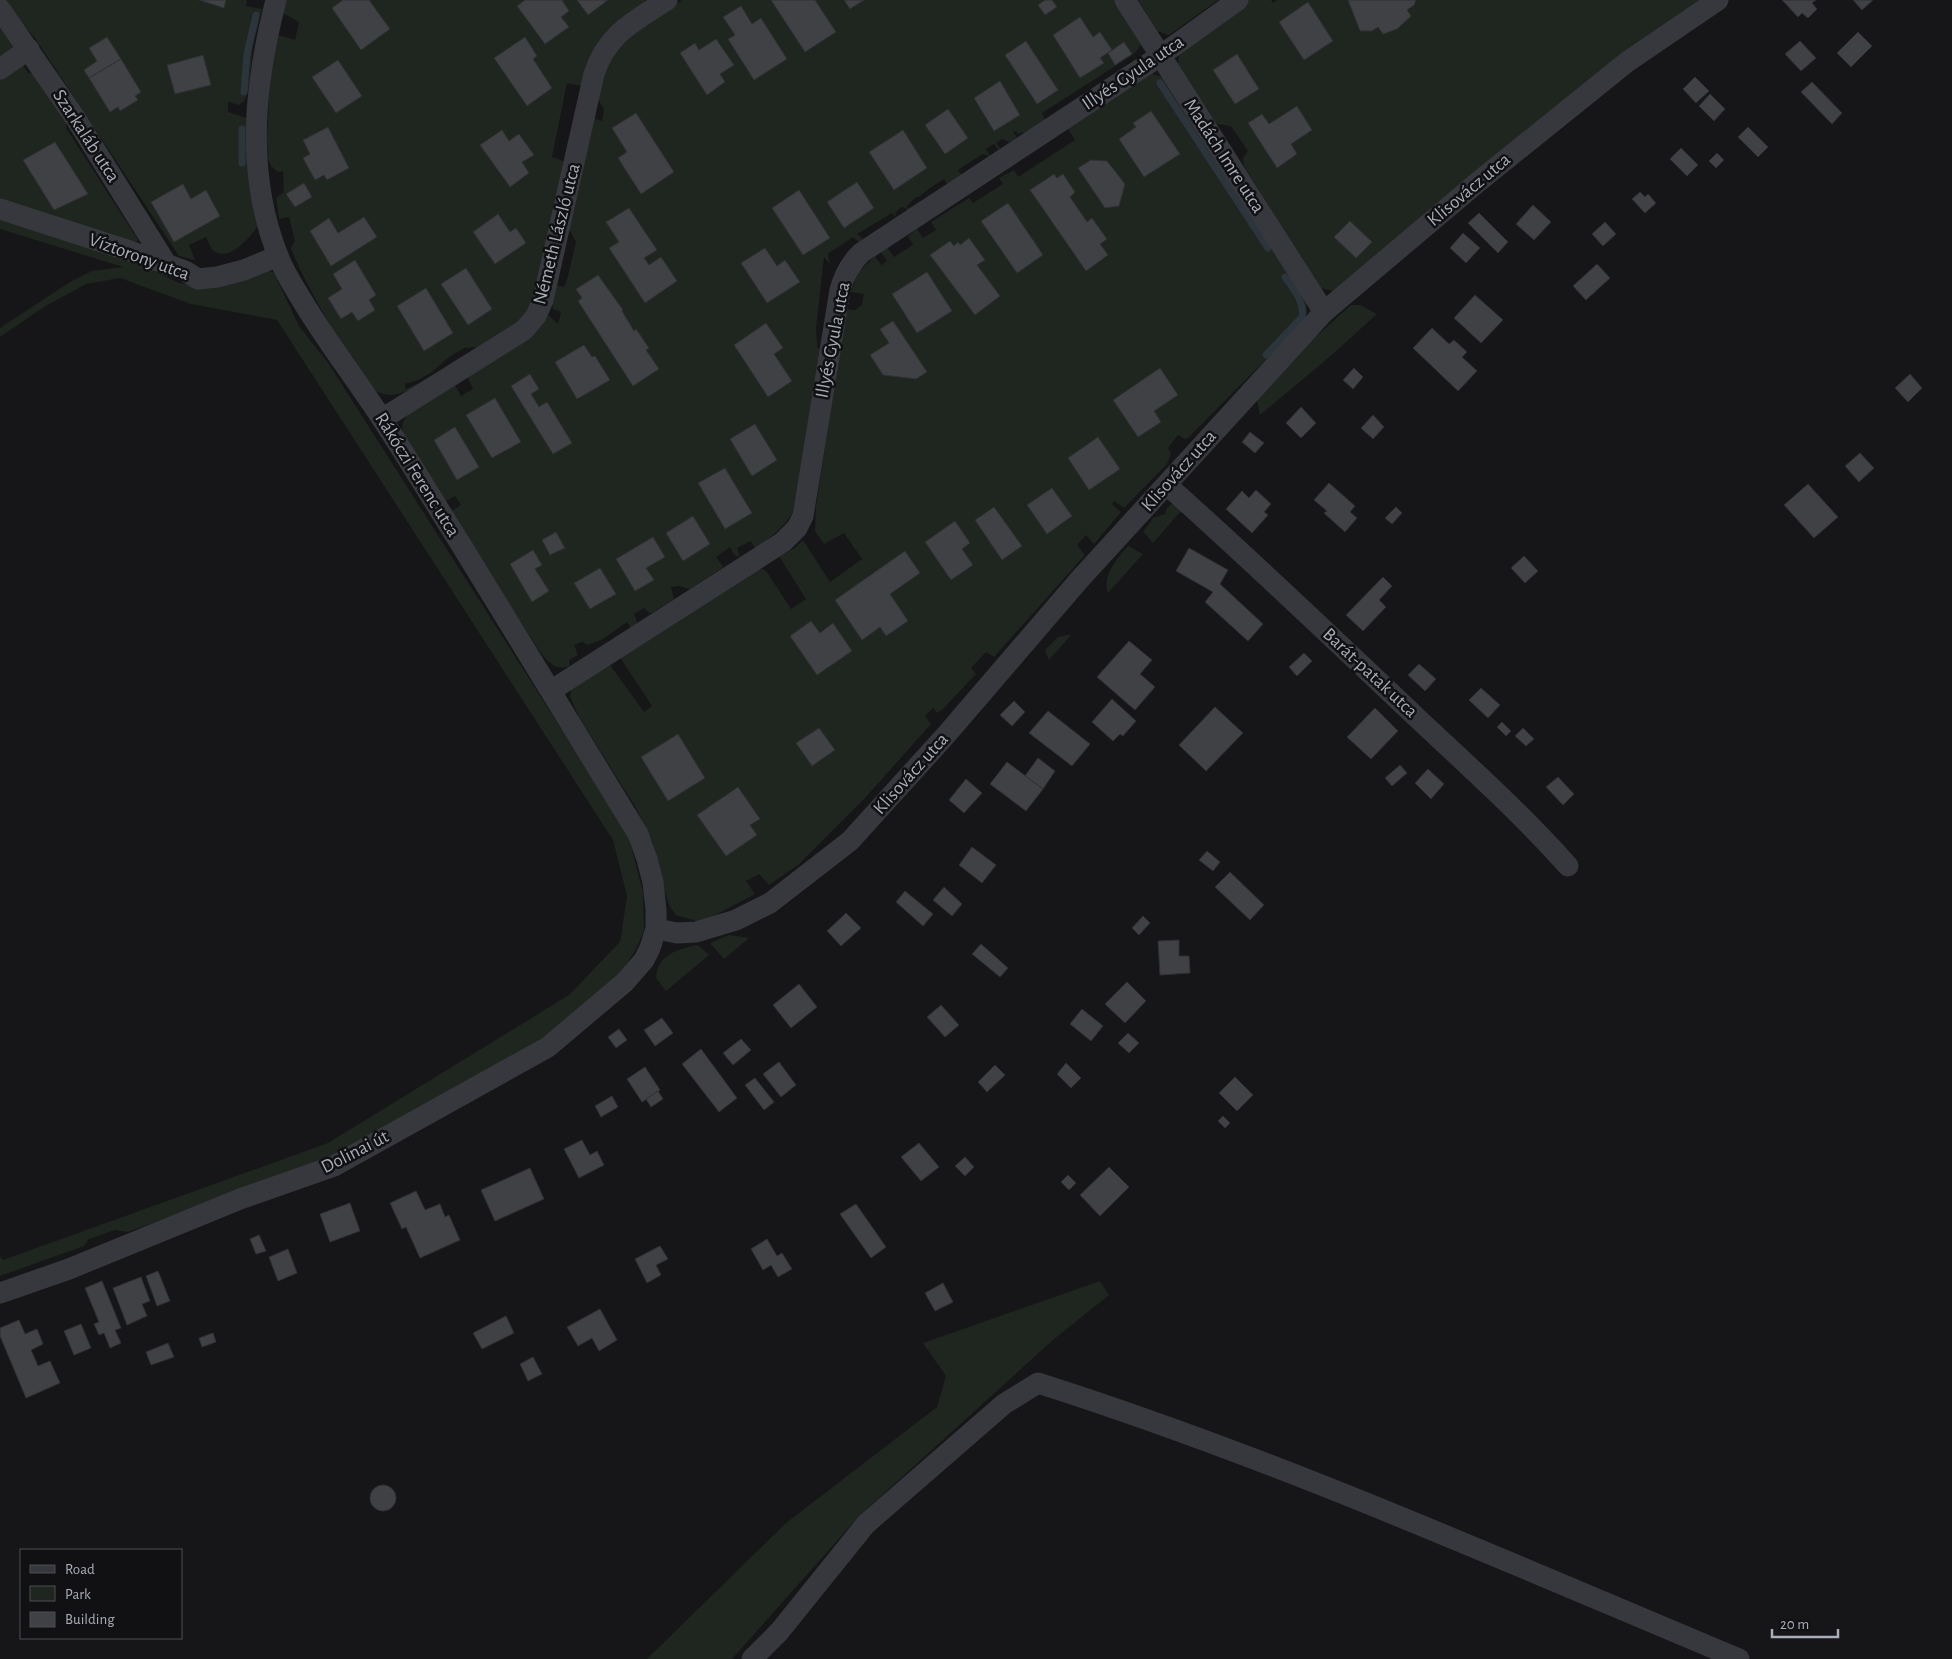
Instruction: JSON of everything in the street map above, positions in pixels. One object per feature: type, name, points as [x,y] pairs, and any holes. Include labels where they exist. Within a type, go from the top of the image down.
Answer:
[{"type":"street","name":"Rákóczi Ferenc utca","points":[[276,0],[261,62],[256,132],[257,162],[262,195],[278,256],[290,282],[382,419],[552,690],[638,834],[653,882],[656,929]]},
{"type":"street","name":"Németh László utca","points":[[382,419],[524,330],[533,320],[543,300],[594,74],[600,57],[607,45],[620,32],[667,0]]},
{"type":"street","name":"Madách Imre utca","points":[[1125,0],[1324,312]]},
{"type":"street","name":"Illyés Gyula utca","points":[[552,690],[783,542],[797,528],[802,516],[840,290],[846,273],[855,259],[1160,56],[1238,0]]},
{"type":"street","name":"Klisovácz utca","points":[[656,929],[677,933],[696,932],[736,920],[779,897],[850,841],[946,735],[1080,579],[1324,312],[1478,182],[1620,68],[1718,0]]},
{"type":"street","name":"Szarkaláb utca","points":[[0,9],[76,119],[167,265]]},
{"type":"street","points":[[0,70],[29,49]]},
{"type":"street","name":"Víztorony utca","points":[[0,209],[130,251],[185,271],[198,279],[217,277],[244,270],[278,256]]},
{"type":"street","name":"Barát-patak utca","points":[[1167,485],[1308,614],[1551,847],[1568,866]]},
{"type":"street","name":"Dolinai út","points":[[0,1293],[68,1269],[240,1199],[334,1166],[548,1046],[625,982],[644,960],[656,929]]},
{"type":"street","points":[[752,1659],[778,1632],[866,1524],[1004,1404],[1038,1383],[1122,1410],[1363,1502],[1738,1659]]},
{"type":"green space","points":[[3,0],[247,0],[246,6],[262,9],[253,46],[248,92],[244,101],[239,105],[228,102],[228,112],[246,118],[248,173],[258,226],[239,247],[226,254],[220,254],[213,250],[206,237],[189,245],[195,260],[179,256],[35,38],[11,12]]},
{"type":"green space","points":[[286,0],[646,0],[582,86],[567,83],[552,157],[566,162],[541,268],[530,306],[522,321],[478,347],[464,348],[449,357],[432,372],[418,380],[405,384],[405,389],[424,381],[402,393],[391,395],[378,392],[369,384],[358,369],[330,325],[296,260],[291,248],[295,241],[289,217],[279,219],[276,198],[284,192],[283,171],[278,172],[271,166],[268,159],[267,137],[270,79],[278,35],[295,40],[299,22],[281,12]]},
{"type":"green space","points":[[682,0],[1115,0],[1141,45],[1134,54],[1042,113],[1046,122],[1025,135],[1023,132],[1019,134],[1014,131],[1017,137],[1010,142],[1002,139],[996,143],[1001,150],[999,151],[994,144],[986,149],[991,157],[983,154],[958,170],[962,175],[947,184],[944,179],[919,197],[916,197],[906,207],[909,208],[920,201],[921,203],[907,211],[906,208],[901,207],[895,213],[897,218],[892,213],[857,234],[863,238],[860,243],[853,237],[829,253],[829,263],[824,257],[816,328],[817,347],[821,350],[793,512],[776,532],[755,548],[751,541],[737,548],[740,557],[734,555],[730,547],[716,557],[723,566],[722,568],[690,589],[679,586],[671,587],[674,599],[652,613],[649,613],[644,608],[634,614],[638,624],[631,628],[627,622],[603,639],[588,645],[582,642],[574,645],[578,655],[569,660],[570,666],[560,668],[548,661],[538,649],[450,512],[461,505],[455,496],[444,502],[402,431],[402,426],[411,412],[455,385],[461,396],[473,389],[467,376],[535,332],[548,315],[558,324],[561,312],[553,309],[552,302],[556,285],[564,287],[576,242],[569,229],[593,118],[602,121],[604,110],[599,96],[603,70],[614,53],[631,36]]},
{"type":"green space","points":[[1138,0],[1218,0],[1169,35],[1157,31]]},
{"type":"green space","points":[[1247,0],[1271,0],[1273,3],[1277,0],[1705,0],[1334,291],[1320,288],[1244,166],[1243,158],[1248,151],[1231,126],[1217,124],[1178,65],[1179,55]]},
{"type":"green space","points":[[0,18],[18,44],[0,64]]},
{"type":"green space","points":[[20,61],[28,73],[35,72],[66,119],[66,128],[138,240],[135,244],[0,201],[0,75]]},
{"type":"green space","points":[[1152,74],[1163,77],[1306,301],[1307,313],[1305,320],[1188,438],[1185,439],[1178,435],[1168,448],[1171,454],[1167,464],[1124,508],[1114,501],[1112,504],[1121,512],[1094,544],[1086,535],[1077,545],[1085,555],[994,657],[986,652],[971,668],[976,674],[943,709],[937,713],[933,708],[925,716],[931,724],[865,798],[798,865],[769,885],[759,874],[746,881],[755,894],[712,917],[697,921],[676,915],[670,907],[664,890],[652,840],[636,808],[579,717],[570,696],[571,689],[610,665],[644,712],[652,706],[619,656],[759,569],[767,572],[791,609],[806,599],[779,556],[795,548],[803,540],[830,582],[862,559],[844,533],[824,544],[815,531],[816,506],[846,309],[855,310],[862,305],[864,294],[851,292],[858,273],[875,256],[881,265],[887,261],[879,249],[887,247],[894,257],[913,245],[908,236],[917,229],[923,238],[936,230],[931,222],[969,198],[973,203],[1003,184],[999,178],[1014,170],[1018,177],[1075,140],[1068,129]]},
{"type":"green space","points":[[0,217],[140,264],[179,283],[207,286],[266,269],[274,273],[299,326],[329,364],[628,834],[643,892],[644,931],[636,949],[619,977],[555,1030],[467,1084],[340,1155],[128,1232],[115,1230],[89,1239],[84,1246],[0,1276],[0,1256],[3,1260],[328,1143],[569,995],[620,942],[627,896],[613,840],[277,320],[191,304],[120,278],[86,284],[44,307],[0,337],[0,328],[70,282],[92,271],[123,267],[0,229]]},
{"type":"green space","points":[[1351,305],[1360,305],[1377,314],[1333,354],[1260,415],[1256,395],[1281,368]]},
{"type":"green space","points":[[1172,504],[1187,512],[1179,513],[1153,543],[1143,532],[1153,518],[1165,514],[1167,508]]},
{"type":"green space","points":[[1128,546],[1143,554],[1108,593],[1107,580],[1109,574],[1115,562]]},
{"type":"green space","points":[[1072,634],[1049,660],[1045,650],[1058,637]]},
{"type":"green space","points":[[729,935],[749,938],[724,959],[710,943]]},
{"type":"green space","points":[[698,945],[709,955],[666,991],[656,978],[660,963],[670,954]]},
{"type":"green space","points":[[1100,1281],[1109,1295],[1053,1340],[859,1516],[732,1659],[647,1659],[786,1523],[937,1407],[946,1376],[923,1343]]},
{"type":"building","points":[[199,0],[226,0],[224,8]]},
{"type":"building","points":[[343,0],[369,0],[390,29],[361,50],[332,8]]},
{"type":"building","points":[[525,0],[562,0],[569,11],[561,17],[569,27],[545,44],[517,6]]},
{"type":"building","points":[[577,0],[608,0],[588,15]]},
{"type":"building","points":[[771,0],[815,0],[836,32],[805,52]]},
{"type":"building","points":[[844,0],[864,0],[850,9]]},
{"type":"building","points":[[1045,0],[1052,0],[1057,7],[1045,15],[1038,5]]},
{"type":"building","points":[[1348,0],[1416,0],[1414,5],[1407,10],[1411,16],[1397,29],[1383,34],[1378,27],[1372,31],[1360,31]]},
{"type":"building","points":[[1782,0],[1816,0],[1812,3],[1817,9],[1808,18],[1802,13],[1798,17]]},
{"type":"building","points":[[1853,0],[1873,0],[1862,10]]},
{"type":"building","points":[[1308,2],[1333,41],[1304,60],[1279,22]]},
{"type":"building","points":[[741,6],[752,24],[761,18],[787,59],[754,80],[728,39],[735,35],[723,17]]},
{"type":"building","points":[[1080,17],[1093,37],[1100,32],[1112,50],[1100,58],[1104,63],[1080,78],[1053,35]]},
{"type":"building","points":[[1858,32],[1872,46],[1851,67],[1837,53]]},
{"type":"building","points":[[107,37],[121,59],[89,78],[84,70],[97,61],[89,48]]},
{"type":"building","points":[[525,37],[537,56],[533,59],[552,88],[527,106],[494,58]]},
{"type":"building","points":[[716,39],[734,65],[720,74],[725,82],[707,95],[680,53],[695,43],[699,50]]},
{"type":"building","points":[[1026,41],[1058,90],[1037,104],[1005,55]]},
{"type":"building","points":[[1800,41],[1816,58],[1801,71],[1785,54]]},
{"type":"building","points":[[1124,42],[1132,54],[1115,65],[1108,53]]},
{"type":"building","points":[[1237,54],[1259,89],[1235,104],[1213,70]]},
{"type":"building","points":[[203,55],[211,85],[175,94],[167,65]]},
{"type":"building","points":[[121,59],[141,92],[135,96],[138,100],[120,111],[118,107],[110,112],[89,78]]},
{"type":"building","points":[[338,60],[362,96],[336,113],[312,77]]},
{"type":"building","points":[[1695,77],[1709,91],[1696,103],[1683,89]]},
{"type":"building","points":[[1000,81],[1020,115],[994,131],[974,98]]},
{"type":"building","points":[[1812,82],[1842,113],[1832,124],[1801,92]]},
{"type":"building","points":[[1710,94],[1725,109],[1714,121],[1699,106]]},
{"type":"building","points":[[1297,106],[1312,130],[1291,144],[1297,154],[1277,168],[1248,123],[1262,114],[1269,124]]},
{"type":"building","points":[[948,109],[968,138],[945,154],[925,125]]},
{"type":"building","points":[[1151,111],[1180,154],[1144,177],[1119,139],[1136,127],[1133,123]]},
{"type":"building","points":[[636,113],[674,172],[641,194],[618,158],[627,152],[612,128]]},
{"type":"building","points":[[328,127],[349,168],[327,180],[324,175],[315,180],[303,158],[310,154],[303,140]]},
{"type":"building","points":[[1748,127],[1768,147],[1758,157],[1738,137]]},
{"type":"building","points":[[502,130],[509,141],[519,134],[534,155],[522,162],[529,173],[510,187],[480,145]]},
{"type":"building","points":[[903,130],[927,168],[894,190],[869,152]]},
{"type":"building","points":[[55,142],[88,194],[54,210],[23,160]]},
{"type":"building","points":[[1681,148],[1698,165],[1687,176],[1670,159]]},
{"type":"building","points":[[1717,153],[1724,160],[1716,168],[1709,161]]},
{"type":"building","points":[[1091,160],[1107,161],[1125,184],[1119,206],[1105,208],[1078,168]]},
{"type":"building","points":[[1054,174],[1057,178],[1063,174],[1075,192],[1070,197],[1087,222],[1092,218],[1107,239],[1100,244],[1108,255],[1086,271],[1030,190]]},
{"type":"building","points":[[857,182],[874,208],[844,228],[827,202]]},
{"type":"building","points":[[304,183],[312,197],[295,207],[286,194]]},
{"type":"building","points":[[183,184],[191,199],[206,190],[220,216],[174,242],[151,202]]},
{"type":"building","points":[[799,190],[830,238],[803,255],[772,208]]},
{"type":"building","points":[[1640,192],[1645,197],[1648,194],[1656,203],[1645,213],[1632,199]]},
{"type":"building","points":[[1008,203],[1043,255],[1017,273],[981,221]]},
{"type":"building","points":[[1533,205],[1551,222],[1534,240],[1516,224]]},
{"type":"building","points":[[629,208],[657,250],[644,258],[649,265],[661,257],[677,281],[645,303],[609,248],[619,242],[606,222]]},
{"type":"building","points":[[1479,213],[1508,242],[1498,253],[1468,223]]},
{"type":"building","points":[[498,214],[510,232],[516,228],[526,243],[495,264],[473,232]]},
{"type":"building","points":[[364,217],[377,237],[331,266],[310,231],[329,218],[338,233]]},
{"type":"building","points":[[1350,221],[1372,242],[1356,258],[1334,237]]},
{"type":"building","points":[[1605,222],[1616,234],[1603,246],[1592,234]]},
{"type":"building","points":[[1463,233],[1480,248],[1466,263],[1450,248]]},
{"type":"building","points":[[969,238],[985,260],[977,265],[1000,296],[975,315],[930,255],[950,241],[954,246],[958,242],[960,245]]},
{"type":"building","points":[[765,248],[777,266],[785,260],[800,282],[767,303],[741,263]]},
{"type":"building","points":[[355,260],[376,295],[369,300],[375,310],[358,321],[352,312],[341,319],[328,298],[342,289],[333,274]]},
{"type":"building","points":[[1597,264],[1610,278],[1586,300],[1573,286]]},
{"type":"building","points":[[466,268],[492,309],[468,325],[441,284]]},
{"type":"building","points":[[927,272],[952,311],[917,333],[892,294]]},
{"type":"building","points":[[598,275],[623,310],[634,331],[636,329],[649,348],[646,350],[659,369],[633,386],[578,301],[582,298],[576,289]]},
{"type":"building","points":[[426,288],[453,333],[424,351],[397,306]]},
{"type":"building","points":[[1475,295],[1503,320],[1481,343],[1454,318]]},
{"type":"building","points":[[893,321],[927,372],[916,379],[883,375],[870,355],[889,343],[880,329]]},
{"type":"building","points":[[766,323],[783,348],[774,354],[792,381],[768,397],[734,345]]},
{"type":"building","points":[[1432,328],[1449,344],[1454,340],[1467,352],[1462,357],[1477,371],[1458,391],[1413,348]]},
{"type":"building","points":[[584,345],[592,357],[595,356],[610,380],[577,399],[555,362]]},
{"type":"building","points":[[1160,368],[1178,395],[1154,411],[1161,422],[1138,437],[1113,400]]},
{"type":"building","points":[[1354,368],[1363,377],[1353,389],[1343,380]]},
{"type":"building","points":[[530,374],[539,389],[531,394],[539,407],[547,402],[572,443],[553,454],[511,386]]},
{"type":"building","points":[[1910,374],[1922,388],[1908,402],[1895,388]]},
{"type":"building","points":[[495,398],[521,442],[492,458],[466,415]]},
{"type":"building","points":[[1301,407],[1316,423],[1301,438],[1286,423]]},
{"type":"building","points":[[1373,415],[1384,427],[1373,439],[1361,428]]},
{"type":"building","points":[[755,424],[777,460],[752,476],[730,439]]},
{"type":"building","points":[[455,427],[479,467],[457,480],[434,440]]},
{"type":"building","points":[[1250,432],[1264,443],[1255,453],[1242,442]]},
{"type":"building","points":[[1098,437],[1120,469],[1089,490],[1068,458]]},
{"type":"building","points":[[1860,453],[1874,468],[1859,482],[1845,466]]},
{"type":"building","points":[[725,468],[752,513],[725,529],[698,483]]},
{"type":"building","points":[[1329,483],[1355,506],[1350,512],[1357,518],[1345,532],[1324,513],[1327,511],[1314,500]]},
{"type":"building","points":[[1808,484],[1838,517],[1814,538],[1784,505]]},
{"type":"building","points":[[1052,488],[1072,516],[1047,534],[1027,505]]},
{"type":"building","points":[[1256,490],[1271,504],[1264,512],[1268,515],[1252,533],[1226,509],[1242,491],[1249,498]]},
{"type":"building","points":[[994,507],[1022,546],[1002,560],[975,520]]},
{"type":"building","points":[[1396,507],[1402,513],[1392,524],[1385,518]]},
{"type":"building","points":[[693,516],[710,544],[683,561],[666,533]]},
{"type":"building","points":[[955,521],[970,543],[962,549],[973,565],[951,580],[925,542]]},
{"type":"building","points":[[556,532],[565,548],[550,555],[542,540]]},
{"type":"building","points":[[653,537],[665,557],[646,568],[654,580],[635,591],[616,559]]},
{"type":"building","points":[[1189,548],[1228,570],[1220,584],[1263,624],[1248,641],[1205,602],[1213,592],[1176,571]]},
{"type":"building","points":[[533,550],[542,565],[535,569],[549,591],[532,602],[510,564]]},
{"type":"building","points":[[905,551],[920,573],[890,594],[908,621],[886,636],[880,627],[862,640],[835,600]]},
{"type":"building","points":[[1524,556],[1538,571],[1525,583],[1511,568]]},
{"type":"building","points":[[600,568],[616,594],[590,609],[574,583]]},
{"type":"building","points":[[1383,577],[1392,586],[1379,600],[1386,607],[1363,631],[1346,615]]},
{"type":"building","points":[[811,621],[820,633],[833,623],[852,651],[817,675],[790,636]]},
{"type":"building","points":[[1129,641],[1152,660],[1140,674],[1155,687],[1135,710],[1097,677]]},
{"type":"building","points":[[1304,653],[1312,661],[1297,676],[1289,667]]},
{"type":"building","points":[[1419,664],[1436,679],[1425,691],[1408,675]]},
{"type":"building","points":[[1481,688],[1500,705],[1488,718],[1469,700]]},
{"type":"building","points":[[1112,699],[1136,721],[1123,736],[1120,734],[1113,741],[1092,722]]},
{"type":"building","points":[[1014,701],[1025,712],[1012,726],[1000,715]]},
{"type":"building","points":[[1215,707],[1243,733],[1206,771],[1179,745]]},
{"type":"building","points":[[1375,708],[1398,731],[1371,759],[1347,737]]},
{"type":"building","points":[[1048,711],[1090,744],[1072,766],[1029,733]]},
{"type":"building","points":[[1502,722],[1511,731],[1506,736],[1497,727]]},
{"type":"building","points":[[819,728],[835,750],[812,766],[796,743]]},
{"type":"building","points":[[1523,728],[1534,739],[1526,746],[1515,736]]},
{"type":"building","points":[[678,734],[705,778],[668,801],[641,757]]},
{"type":"building","points":[[1038,758],[1055,771],[1043,789],[1025,776]]},
{"type":"building","points":[[1007,762],[1043,789],[1026,811],[990,784]]},
{"type":"building","points":[[1400,765],[1407,773],[1392,786],[1385,778]]},
{"type":"building","points":[[1428,769],[1444,784],[1431,799],[1415,783]]},
{"type":"building","points":[[1558,777],[1574,794],[1563,805],[1546,787]]},
{"type":"building","points":[[966,779],[982,793],[964,813],[949,800]]},
{"type":"building","points":[[738,787],[760,819],[750,825],[757,835],[726,856],[697,815]]},
{"type":"building","points":[[972,847],[996,865],[982,883],[959,865]]},
{"type":"building","points":[[1207,851],[1220,862],[1213,871],[1199,860]]},
{"type":"building","points":[[1230,872],[1264,905],[1250,920],[1215,887]]},
{"type":"building","points":[[944,887],[962,904],[952,916],[933,900]]},
{"type":"building","points":[[905,891],[933,914],[923,926],[896,902]]},
{"type":"building","points":[[846,913],[861,928],[841,946],[827,931]]},
{"type":"building","points":[[1143,916],[1150,923],[1139,935],[1132,928]]},
{"type":"building","points":[[1179,940],[1179,956],[1189,956],[1190,973],[1160,975],[1158,941]]},
{"type":"building","points":[[981,944],[1008,968],[1000,977],[972,954]]},
{"type":"building","points":[[1127,982],[1146,1001],[1125,1023],[1105,1004]]},
{"type":"building","points":[[799,984],[817,1007],[791,1028],[773,1005]]},
{"type":"building","points":[[941,1005],[959,1025],[945,1037],[927,1017]]},
{"type":"building","points":[[1082,1009],[1103,1026],[1091,1041],[1070,1024]]},
{"type":"building","points":[[662,1018],[673,1033],[655,1046],[644,1030]]},
{"type":"building","points":[[619,1029],[627,1040],[616,1048],[608,1037]]},
{"type":"building","points":[[1128,1033],[1139,1043],[1129,1053],[1118,1043]]},
{"type":"building","points":[[741,1039],[751,1050],[733,1065],[723,1053]]},
{"type":"building","points":[[701,1049],[737,1098],[719,1112],[682,1064]]},
{"type":"building","points":[[779,1062],[796,1085],[781,1097],[763,1074]]},
{"type":"building","points":[[1066,1063],[1081,1078],[1071,1088],[1057,1074]]},
{"type":"building","points":[[995,1065],[1005,1075],[987,1092],[978,1082]]},
{"type":"building","points":[[645,1067],[660,1090],[642,1102],[627,1079]]},
{"type":"building","points":[[1235,1077],[1253,1095],[1237,1111],[1219,1093]]},
{"type":"building","points":[[755,1078],[774,1102],[764,1110],[745,1085]]},
{"type":"building","points":[[658,1091],[663,1099],[651,1107],[646,1099]]},
{"type":"building","points":[[612,1096],[618,1107],[601,1117],[595,1106]]},
{"type":"building","points":[[1223,1116],[1230,1123],[1225,1128],[1218,1121]]},
{"type":"building","points":[[582,1140],[590,1155],[597,1151],[604,1165],[579,1178],[564,1149]]},
{"type":"building","points":[[919,1143],[939,1167],[921,1181],[901,1157]]},
{"type":"building","points":[[965,1157],[974,1167],[965,1176],[955,1166]]},
{"type":"building","points":[[1109,1167],[1129,1187],[1100,1216],[1080,1195]]},
{"type":"building","points":[[530,1168],[544,1199],[495,1221],[481,1190]]},
{"type":"building","points":[[1068,1175],[1076,1183],[1069,1190],[1061,1182]]},
{"type":"building","points":[[416,1191],[425,1210],[440,1204],[445,1217],[449,1215],[460,1240],[420,1258],[406,1227],[402,1229],[390,1203]]},
{"type":"building","points":[[350,1203],[360,1231],[330,1242],[320,1214]]},
{"type":"building","points":[[856,1204],[886,1247],[871,1258],[840,1214]]},
{"type":"building","points":[[259,1235],[266,1251],[256,1254],[250,1239]]},
{"type":"building","points":[[767,1239],[777,1256],[782,1253],[792,1269],[778,1277],[771,1265],[763,1270],[751,1249]]},
{"type":"building","points":[[660,1246],[668,1259],[656,1265],[661,1275],[647,1283],[635,1259]]},
{"type":"building","points":[[288,1249],[297,1273],[278,1281],[269,1257]]},
{"type":"building","points":[[158,1271],[170,1301],[157,1306],[146,1276]]},
{"type":"building","points":[[141,1277],[150,1301],[142,1304],[147,1316],[127,1325],[113,1288]]},
{"type":"building","points":[[102,1281],[121,1328],[115,1330],[121,1343],[110,1348],[104,1333],[99,1335],[94,1324],[99,1322],[85,1288]]},
{"type":"building","points":[[943,1283],[953,1302],[935,1311],[925,1293]]},
{"type":"building","points":[[600,1309],[617,1340],[599,1351],[592,1338],[578,1346],[567,1327]]},
{"type":"building","points":[[506,1316],[514,1333],[482,1349],[473,1333]]},
{"type":"building","points":[[19,1320],[25,1334],[37,1329],[43,1344],[31,1350],[38,1366],[50,1361],[60,1383],[26,1398],[0,1336],[0,1328]]},
{"type":"building","points":[[81,1324],[91,1348],[74,1355],[64,1331]]},
{"type":"building","points":[[213,1333],[216,1342],[202,1347],[199,1338]]},
{"type":"building","points":[[168,1343],[174,1357],[151,1365],[146,1352]]},
{"type":"building","points":[[533,1357],[542,1374],[528,1381],[520,1364]]},
{"type":"building","points":[[383,1485],[392,1489],[396,1498],[392,1507],[383,1511],[374,1507],[370,1498],[374,1489]]},
{"type":"waterway","points":[[244,92],[247,54],[256,15]]},
{"type":"waterway","points":[[1160,83],[1268,248]]},
{"type":"waterway","points":[[242,129],[242,163]]},
{"type":"waterway","points":[[1266,355],[1302,317],[1300,301],[1285,277]]}]
